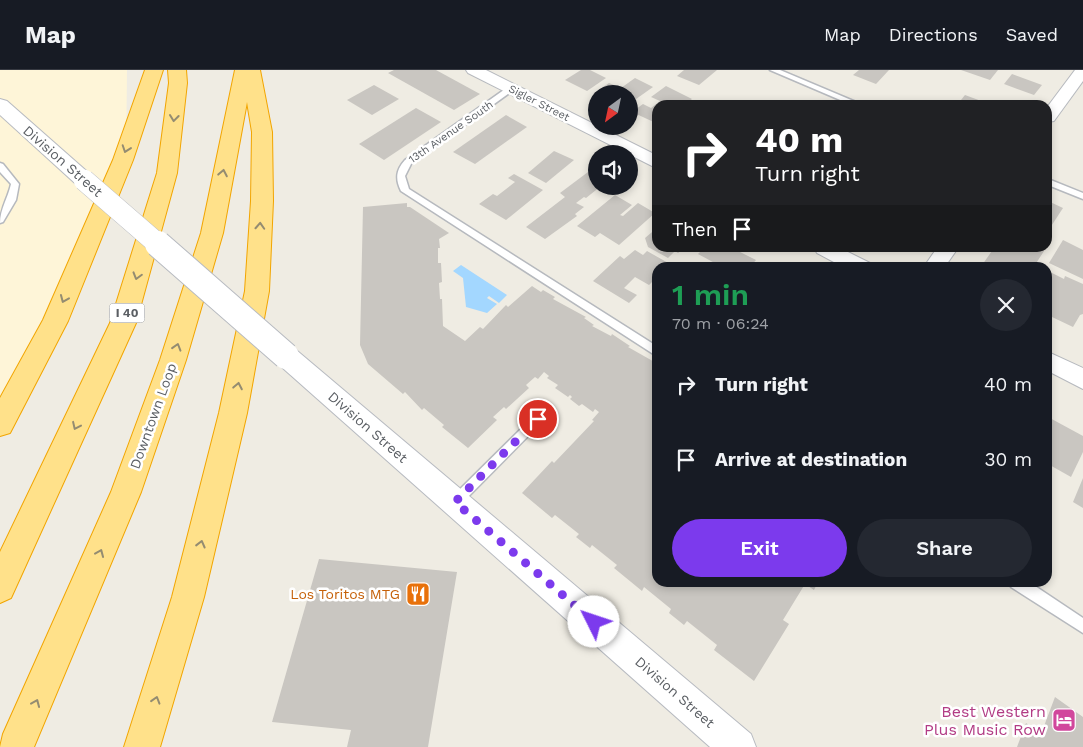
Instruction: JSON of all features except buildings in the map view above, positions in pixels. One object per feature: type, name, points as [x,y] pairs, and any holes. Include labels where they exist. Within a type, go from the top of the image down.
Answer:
[{"type":"highway","points":[[0,424],[55,321],[122,160],[154,70]]},
{"type":"highway","name":"I 40","points":[[0,587],[124,323],[167,174],[178,83],[177,70]]},
{"type":"highway","name":"Downtown Loop","points":[[16,747],[126,492],[173,360],[212,233],[244,70]]},
{"type":"highway","points":[[142,747],[188,597],[233,413],[257,291],[262,201],[262,132],[251,70]]},
{"type":"main road","name":"Division Street","points":[[0,105],[286,356],[738,747]]},
{"type":"street","name":"Sigler Street","points":[[483,72],[511,89],[652,160]]},
{"type":"street","points":[[1052,111],[1080,72]]},
{"type":"street","points":[[832,252],[851,262]]},
{"type":"street","points":[[1052,363],[1083,379]]},
{"type":"lane","points":[[774,70],[847,100]]},
{"type":"lane","name":"13th Avenue South","points":[[511,89],[408,162],[401,169],[399,180],[405,192],[652,349]]},
{"type":"lane","points":[[0,166],[15,184],[12,200],[0,220]]},
{"type":"lane","points":[[1052,184],[1083,196]]},
{"type":"lane","points":[[455,502],[538,419]]},
{"type":"lane","points":[[1024,587],[1083,626]]},
{"type":"shaded area","points":[[0,70],[127,70],[126,161],[0,400]]},
{"type":"water","points":[[461,265],[507,295],[499,303],[489,296],[487,298],[497,304],[487,313],[466,307],[463,278],[453,271]]},
{"type":"place","name":"Los Toritos MTG","points":[[418,594]]},
{"type":"place","name":"Best Western Plus Music Row","points":[[1064,720]]},
{"type":"route","points":[[538,419],[455,502],[594,622]]}]
